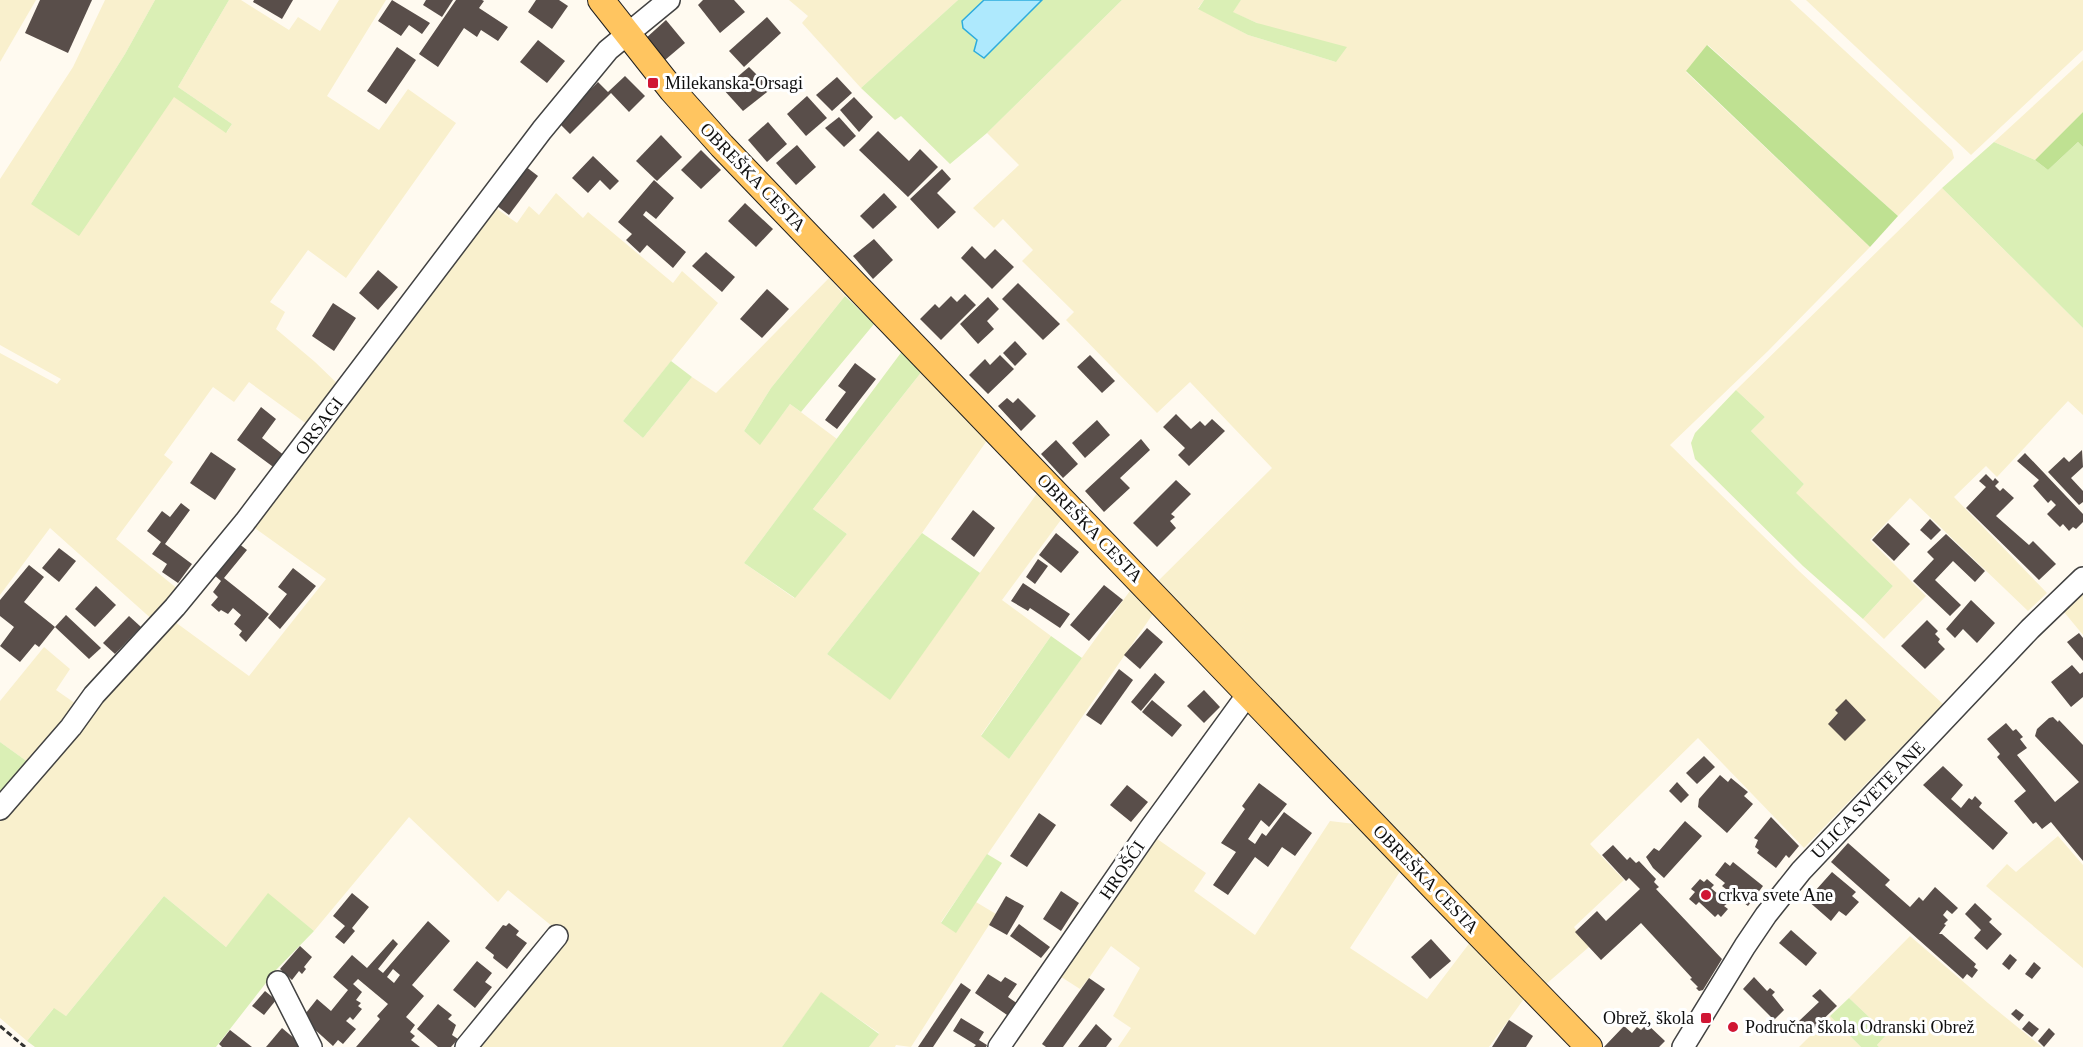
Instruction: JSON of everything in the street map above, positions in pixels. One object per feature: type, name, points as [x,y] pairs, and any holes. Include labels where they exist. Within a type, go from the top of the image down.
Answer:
[{"type":"main road","name":"OBREŠKA CESTA","points":[[601,0],[672,90],[722,146],[1589,1047]]},
{"type":"street","name":"ORSAGI","points":[[0,809],[56,744],[94,695],[175,607],[238,530],[542,130],[609,50],[669,0]]},
{"type":"street","name":"ULICA SVETE ANE","points":[[1683,1047],[1750,938],[1801,871],[2030,629],[2083,578]]},
{"type":"street","name":"HROŠĆI","points":[[999,1047],[1149,830],[1248,694]]},
{"type":"street","points":[[466,1047],[557,936]]},
{"type":"street","points":[[278,982],[311,1047]]},
{"type":"path","points":[[0,1026],[25,1047]]},
{"type":"shaded area","points":[[0,0],[36,0],[0,62]]},
{"type":"shaded area","points":[[105,0],[155,0],[125,54],[31,204],[174,96],[227,132],[232,124],[178,87],[229,0],[241,0],[289,30],[298,17],[320,31],[339,0],[386,0],[327,96],[379,130],[408,89],[456,123],[346,278],[308,250],[270,302],[285,312],[276,329],[342,388],[311,427],[249,382],[234,402],[213,387],[164,455],[173,462],[116,539],[179,590],[155,622],[50,528],[0,595],[0,353],[57,384],[61,379],[0,345],[0,179],[73,67]]},
{"type":"shaded area","points":[[789,0],[958,0],[861,88],[802,23],[808,16]]},
{"type":"shaded area","points":[[1122,0],[1204,0],[1198,8],[1248,35],[1336,62],[1232,12],[1241,0],[1790,0],[1952,150],[1954,158],[1898,216],[1708,45],[1686,72],[1870,247],[1768,351],[1670,445],[1799,571],[1943,704],[1804,848],[1698,738],[1590,844],[1624,880],[1574,927],[1589,947],[1545,985],[1343,773],[1155,584],[1272,468],[1190,382],[1157,413],[1066,320],[1074,312],[1022,261],[1033,250],[1003,219],[994,228],[973,208],[1019,165],[987,133]]},
{"type":"shaded area","points":[[1806,0],[2083,0],[2083,50],[1971,155]]},
{"type":"shaded area","points":[[2083,60],[2083,112],[2035,160],[1994,142]]},
{"type":"shaded area","points":[[1942,188],[2083,328],[2083,415],[2068,401],[1997,477],[1986,466],[1954,497],[2047,593],[2028,611],[1910,498],[1870,540],[1926,596],[1884,639],[1863,619],[1893,586],[1795,493],[1804,484],[1751,431],[1765,417],[1736,390]]},
{"type":"shaded area","points":[[556,193],[583,218],[588,212],[673,283],[682,271],[718,303],[623,421],[643,438],[692,377],[716,393],[829,278],[845,296],[771,388],[744,431],[760,444],[790,404],[837,439],[744,563],[794,598],[847,534],[813,509],[923,370],[988,439],[922,533],[827,654],[889,699],[1038,492],[1063,517],[1002,600],[1051,636],[981,735],[1009,759],[1132,588],[1155,611],[941,922],[956,932],[976,902],[996,914],[911,1047],[896,1045],[895,1047],[869,1047],[879,1033],[821,993],[782,1047],[474,1047],[564,936],[508,890],[498,902],[409,817],[314,931],[268,894],[226,947],[164,896],[66,1016],[53,1009],[27,1041],[0,1018],[0,816],[171,619],[249,676],[326,579],[249,524],[493,206],[517,223],[529,206],[539,215]]},
{"type":"shaded area","points":[[2083,594],[2083,635],[2064,612]]},
{"type":"shaded area","points":[[44,647],[70,669],[56,690],[79,706],[32,765],[0,742],[0,701]]},
{"type":"shaded area","points":[[1330,821],[1363,825],[1403,867],[1350,948],[1427,999],[1471,941],[1526,996],[1489,1047],[1118,1047],[1131,1028],[1113,1016],[1140,968],[1111,946],[1080,989],[1055,973],[1153,836],[1206,873],[1194,891],[1255,935]]},
{"type":"shaded area","points":[[2058,836],[2083,865],[2083,968],[1986,886],[2007,864],[2016,872]]},
{"type":"shaded area","points":[[1910,936],[2042,1047],[1879,1047],[1877,1045],[1887,1034],[1849,998]]},
{"type":"shaded area","points":[[1830,1016],[1861,1047],[1799,1047]]},
{"type":"green space","points":[[155,0],[229,0],[178,87],[232,124],[226,133],[174,97],[79,236],[31,204],[125,54]]},
{"type":"green space","points":[[958,0],[1122,0],[987,133],[950,164],[901,116],[895,120],[861,88]]},
{"type":"green space","points":[[1204,0],[1241,0],[1233,12],[1257,23],[1347,47],[1336,62],[1248,35],[1198,9]]},
{"type":"green space","points":[[1707,45],[1898,216],[1870,247],[1686,71]]},
{"type":"green space","points":[[2083,112],[2083,147],[2078,142],[2048,170],[2035,160]]},
{"type":"green space","points":[[1994,142],[2035,160],[2048,170],[2078,142],[2083,147],[2083,328],[1942,188]]},
{"type":"green space","points":[[845,296],[874,324],[801,412],[790,404],[760,445],[744,431],[771,388]]},
{"type":"green space","points":[[903,350],[923,370],[813,509],[847,534],[795,598],[744,563]]},
{"type":"green space","points":[[671,361],[692,377],[643,438],[623,421]]},
{"type":"green space","points":[[1736,390],[1765,417],[1751,431],[1804,484],[1796,493],[1893,586],[1863,619],[1803,566],[1695,459],[1691,443],[1695,433]]},
{"type":"green space","points":[[922,533],[980,573],[890,700],[827,654]]},
{"type":"green space","points":[[1051,636],[1082,658],[1009,759],[981,736]]},
{"type":"green space","points":[[0,742],[32,765],[0,802]]},
{"type":"green space","points":[[987,854],[1002,863],[956,933],[941,923]]},
{"type":"green space","points":[[268,893],[314,931],[276,970],[216,1047],[35,1047],[27,1041],[54,1008],[66,1016],[164,896],[226,947]]},
{"type":"green space","points":[[821,992],[879,1034],[869,1047],[782,1047]]},
{"type":"green space","points":[[1849,998],[1887,1034],[1877,1045],[1879,1047],[1861,1047],[1830,1016]]},
{"type":"water","points":[[984,0],[1042,0],[984,58],[974,51],[977,40],[963,28],[962,21]]},
{"type":"building","points":[[40,0],[92,0],[68,53],[25,33]]},
{"type":"building","points":[[254,0],[293,0],[282,19],[253,2]]},
{"type":"building","points":[[392,0],[430,23],[422,34],[409,25],[401,36],[378,21]]},
{"type":"building","points":[[426,0],[453,0],[442,17],[423,5]]},
{"type":"building","points":[[456,0],[484,1],[479,8],[508,27],[498,41],[481,30],[477,37],[464,28],[438,67],[419,54]]},
{"type":"building","points":[[536,0],[559,0],[568,6],[552,29],[528,12]]},
{"type":"building","points":[[703,0],[734,0],[745,12],[720,33],[698,5]]},
{"type":"building","points":[[767,17],[781,33],[744,67],[729,51]]},
{"type":"building","points":[[666,20],[685,43],[665,60],[645,39]]},
{"type":"building","points":[[538,40],[565,61],[547,83],[520,62]]},
{"type":"building","points":[[397,47],[416,60],[386,104],[367,91]]},
{"type":"building","points":[[749,67],[771,89],[743,111],[723,89]]},
{"type":"building","points":[[625,76],[645,96],[629,112],[611,93],[570,134],[558,122],[598,82],[608,92]]},
{"type":"building","points":[[837,77],[852,93],[832,111],[816,95]]},
{"type":"building","points":[[807,96],[827,118],[806,136],[787,114]]},
{"type":"building","points":[[854,97],[873,117],[859,132],[840,110]]},
{"type":"building","points":[[839,117],[856,136],[844,147],[825,128]]},
{"type":"building","points":[[768,122],[787,144],[767,162],[748,140]]},
{"type":"building","points":[[878,131],[909,161],[920,149],[938,167],[908,197],[859,150]]},
{"type":"building","points":[[661,135],[682,157],[657,181],[636,161]]},
{"type":"building","points":[[797,145],[816,167],[796,185],[776,163]]},
{"type":"building","points":[[701,150],[721,170],[701,189],[681,170]]},
{"type":"building","points":[[593,156],[619,181],[610,190],[600,180],[588,193],[572,178]]},
{"type":"building","points":[[521,163],[538,176],[509,215],[492,202]]},
{"type":"building","points":[[942,169],[951,179],[937,193],[956,212],[938,229],[910,199]]},
{"type":"building","points":[[654,180],[674,198],[656,219],[646,211],[643,215],[686,252],[673,268],[647,245],[640,253],[626,240],[632,234],[618,222]]},
{"type":"building","points":[[884,193],[897,207],[873,229],[860,216]]},
{"type":"building","points":[[745,203],[773,229],[756,247],[728,221]]},
{"type":"building","points":[[874,239],[893,260],[873,279],[853,256]]},
{"type":"building","points":[[972,246],[985,259],[995,249],[1014,267],[992,289],[961,258]]},
{"type":"building","points":[[706,252],[735,277],[722,292],[692,266]]},
{"type":"building","points":[[378,270],[398,287],[378,310],[359,293]]},
{"type":"building","points":[[1018,283],[1060,324],[1043,340],[1002,299]]},
{"type":"building","points":[[767,289],[789,309],[762,338],[740,319]]},
{"type":"building","points":[[965,294],[976,305],[941,340],[920,319],[935,304],[939,308],[951,296],[957,302]]},
{"type":"building","points":[[988,297],[999,309],[987,321],[994,329],[978,344],[960,324]]},
{"type":"building","points":[[333,303],[356,318],[334,351],[312,336]]},
{"type":"building","points":[[1015,341],[1027,354],[1015,366],[1003,353]]},
{"type":"building","points":[[1000,355],[1014,369],[988,394],[969,375],[985,359],[990,365]]},
{"type":"building","points":[[1090,355],[1115,381],[1102,393],[1077,367]]},
{"type":"building","points":[[855,363],[876,379],[837,429],[825,420],[846,392],[838,386]]},
{"type":"building","points":[[1007,398],[1013,403],[1018,398],[1036,416],[1021,431],[998,406]]},
{"type":"building","points":[[261,407],[276,419],[262,438],[285,456],[276,469],[237,440]]},
{"type":"building","points":[[1176,414],[1191,429],[1200,421],[1205,426],[1212,419],[1225,431],[1189,466],[1178,455],[1185,448],[1163,427]]},
{"type":"building","points":[[1097,420],[1110,435],[1085,458],[1072,443]]},
{"type":"building","points":[[1141,439],[1150,450],[1120,478],[1130,488],[1104,512],[1085,491]]},
{"type":"building","points":[[1056,440],[1078,464],[1063,478],[1041,454]]},
{"type":"building","points":[[2082,450],[2083,467],[2071,478],[2083,491],[2083,502],[2079,505],[2048,472],[2064,457],[2069,462]]},
{"type":"building","points":[[211,452],[236,469],[215,500],[190,483]]},
{"type":"building","points":[[2025,453],[2083,514],[2083,522],[2076,529],[2073,527],[2069,531],[2063,524],[2060,527],[2047,514],[2056,505],[2051,500],[2048,503],[2033,486],[2039,480],[2017,461]]},
{"type":"building","points":[[1986,474],[1993,481],[1995,478],[1999,482],[1995,486],[2000,491],[2003,488],[2014,498],[1996,516],[2029,545],[2033,541],[2056,564],[2039,580],[1966,508],[1986,487],[1979,481]]},
{"type":"building","points":[[1176,480],[1191,494],[1171,514],[1175,517],[1170,521],[1176,528],[1157,547],[1133,523]]},
{"type":"building","points":[[181,503],[190,510],[165,544],[192,564],[178,583],[162,572],[167,564],[152,554],[161,542],[147,531],[162,511],[170,517]]},
{"type":"building","points":[[973,510],[995,528],[974,557],[951,539]]},
{"type":"building","points":[[1930,519],[1941,530],[1931,540],[1920,530]]},
{"type":"building","points":[[1888,523],[1910,544],[1894,561],[1872,540]]},
{"type":"building","points":[[1056,533],[1079,552],[1061,573],[1039,555]]},
{"type":"building","points":[[1946,534],[1985,571],[1975,582],[1953,561],[1935,580],[1961,605],[1950,616],[1913,581],[1934,559],[1927,552]]},
{"type":"building","points":[[238,543],[247,550],[224,578],[269,614],[246,642],[239,635],[242,631],[234,624],[241,615],[233,608],[228,614],[221,610],[219,612],[211,605],[218,597],[213,592],[221,581],[213,574]]},
{"type":"building","points":[[59,548],[76,561],[59,582],[42,568]]},
{"type":"building","points":[[1038,559],[1048,566],[1035,584],[1026,577]]},
{"type":"building","points":[[29,565],[44,577],[24,602],[55,627],[39,647],[35,644],[20,662],[0,646],[14,627],[0,616],[0,600]]},
{"type":"building","points":[[293,568],[316,586],[280,629],[268,618],[287,594],[278,587]]},
{"type":"building","points":[[1023,583],[1070,614],[1060,628],[1030,608],[1028,611],[1011,601]]},
{"type":"building","points":[[1104,585],[1123,600],[1089,641],[1070,625]]},
{"type":"building","points":[[96,586],[116,605],[95,627],[75,609]]},
{"type":"building","points":[[1971,600],[1995,623],[1977,643],[1963,629],[1955,638],[1946,629]]},
{"type":"building","points":[[66,615],[101,648],[89,659],[55,627]]},
{"type":"building","points":[[129,616],[141,627],[115,654],[103,643]]},
{"type":"building","points":[[1927,620],[1938,631],[1935,634],[1940,639],[1938,642],[1945,649],[1925,669],[1901,646]]},
{"type":"building","points":[[1147,628],[1163,642],[1140,669],[1124,655]]},
{"type":"building","points":[[2079,633],[2083,638],[2083,661],[2067,642]]},
{"type":"building","points":[[2072,665],[2080,674],[2083,672],[2083,697],[2071,707],[2051,682]]},
{"type":"building","points":[[1119,669],[1133,680],[1101,725],[1086,715]]},
{"type":"building","points":[[1155,673],[1165,682],[1141,711],[1131,702]]},
{"type":"building","points":[[1204,690],[1220,707],[1204,723],[1187,706]]},
{"type":"building","points":[[1846,699],[1866,720],[1845,741],[1828,724],[1838,713],[1835,710]]},
{"type":"building","points":[[1152,700],[1182,725],[1172,737],[1142,712]]},
{"type":"building","points":[[2053,717],[2058,722],[2059,720],[2083,745],[2083,861],[2051,822],[2042,829],[2036,822],[2033,824],[2014,801],[2026,791],[1997,757],[2000,754],[1987,739],[2006,723],[2013,731],[2016,729],[2023,737],[2020,739],[2027,748],[2017,755],[2055,802],[2079,782],[2035,736],[2037,729]]},
{"type":"building","points":[[1704,756],[1715,767],[1697,784],[1686,773]]},
{"type":"building","points":[[1943,766],[1963,785],[1951,799],[1961,808],[1969,798],[1972,800],[1975,796],[1982,803],[1979,807],[2008,833],[1993,850],[1923,785]]},
{"type":"building","points":[[1720,775],[1728,782],[1731,778],[1748,792],[1744,796],[1753,804],[1727,833],[1698,807],[1699,799]]},
{"type":"building","points":[[1677,782],[1689,795],[1681,803],[1669,791]]},
{"type":"building","points":[[1259,783],[1287,804],[1269,827],[1261,820],[1248,839],[1255,844],[1262,833],[1266,836],[1284,812],[1312,833],[1295,856],[1282,847],[1268,867],[1255,857],[1228,895],[1213,885],[1236,852],[1221,843],[1245,809],[1242,806]]},
{"type":"building","points":[[1127,785],[1148,802],[1131,822],[1110,805]]},
{"type":"building","points":[[1039,813],[1056,825],[1027,867],[1010,856]]},
{"type":"building","points":[[1771,817],[1799,846],[1789,858],[1786,855],[1776,868],[1757,853],[1759,850],[1755,847],[1758,840],[1754,838]]},
{"type":"building","points":[[1685,821],[1702,836],[1664,878],[1653,868],[1646,857],[1654,848],[1659,851]]},
{"type":"building","points":[[1848,843],[1890,880],[1885,885],[1910,907],[1919,897],[1923,901],[1935,887],[1958,908],[1952,914],[1947,910],[1943,915],[1948,920],[1939,934],[1942,934],[1976,964],[1974,967],[1978,970],[1972,978],[1967,974],[1963,979],[1831,862]]},
{"type":"building","points":[[1613,845],[1627,860],[1630,857],[1636,863],[1639,861],[1656,879],[1654,882],[1659,887],[1656,889],[1722,959],[1703,990],[1699,991],[1696,988],[1698,987],[1690,979],[1692,978],[1641,923],[1601,960],[1575,932],[1597,911],[1606,921],[1640,889],[1629,878],[1626,881],[1602,855]]},
{"type":"building","points":[[1725,862],[1730,866],[1733,862],[1763,886],[1748,906],[1722,886],[1725,883],[1715,875]]},
{"type":"building","points":[[1832,872],[1856,892],[1852,896],[1859,902],[1846,916],[1839,911],[1831,921],[1807,900]]},
{"type":"building","name":"crkva svete Ane","points":[[1700,879],[1704,882],[1707,879],[1714,885],[1711,888],[1728,903],[1724,906],[1728,909],[1721,917],[1718,914],[1715,917],[1699,902],[1696,905],[1689,899],[1695,892],[1691,889]]},
{"type":"building","points":[[1061,891],[1079,903],[1061,931],[1043,919]]},
{"type":"building","points":[[352,893],[369,907],[352,928],[355,931],[344,944],[335,937],[345,926],[333,916]]},
{"type":"building","points":[[1006,896],[1024,906],[1007,935],[989,925]]},
{"type":"building","points":[[1975,903],[1992,919],[1989,922],[2002,934],[1987,950],[1974,938],[1981,930],[1965,914]]},
{"type":"building","points":[[428,921],[450,941],[412,985],[424,996],[406,1017],[415,1025],[410,1032],[415,1036],[411,1040],[420,1047],[356,1047],[380,1019],[377,1016],[388,1004],[358,979],[353,984],[362,992],[356,1000],[361,1003],[358,1006],[362,1009],[353,1020],[350,1017],[346,1021],[356,1029],[343,1044],[338,1040],[333,1046],[302,1018],[317,999],[331,1011],[348,990],[333,977],[352,955],[367,968],[393,939],[398,944],[378,969],[383,973]],"holes":[[[393,969],[400,975],[394,983],[387,977]]]},
{"type":"building","points":[[509,923],[519,931],[516,935],[527,943],[507,969],[485,948],[503,925],[506,926]]},
{"type":"building","points":[[1019,924],[1050,947],[1041,958],[1010,936]]},
{"type":"building","points":[[1791,930],[1817,953],[1806,966],[1779,943]]},
{"type":"building","points":[[1431,939],[1451,961],[1430,979],[1411,957]]},
{"type":"building","points":[[300,946],[312,957],[304,967],[306,969],[302,974],[299,971],[292,980],[280,969]]},
{"type":"building","points":[[2010,954],[2017,960],[2009,970],[2002,964]]},
{"type":"building","points":[[477,961],[492,973],[485,982],[492,987],[475,1008],[453,990]]},
{"type":"building","points":[[2034,962],[2041,968],[2032,979],[2025,974]]},
{"type":"building","points":[[988,974],[1001,982],[1005,977],[1017,984],[1008,997],[1018,1004],[1010,1017],[975,993]]},
{"type":"building","points":[[1754,977],[1767,991],[1770,988],[1775,992],[1772,995],[1784,1010],[1774,1020],[1743,989]]},
{"type":"building","points":[[1089,978],[1105,989],[1063,1047],[1046,1047],[1042,1044]]},
{"type":"building","points":[[961,983],[971,990],[933,1047],[918,1047]]},
{"type":"building","points":[[1820,989],[1837,1006],[1810,1032],[1799,1021],[1819,1002],[1812,996]]},
{"type":"building","points":[[265,991],[276,1000],[264,1015],[252,1006]]},
{"type":"building","points":[[438,1004],[452,1015],[448,1019],[456,1025],[452,1035],[458,1039],[451,1047],[438,1047],[417,1029]]},
{"type":"building","points":[[2016,1009],[2024,1015],[2019,1021],[2011,1014]]},
{"type":"building","points":[[961,1018],[984,1032],[979,1040],[987,1045],[986,1047],[974,1047],[976,1045],[953,1031]]},
{"type":"building","points":[[1509,1020],[1533,1036],[1526,1047],[1492,1047]]},
{"type":"building","points":[[2029,1021],[2039,1029],[2032,1037],[2022,1029]]},
{"type":"building","points":[[1096,1024],[1112,1039],[1106,1047],[1078,1047]]},
{"type":"building","points":[[1647,1024],[1665,1041],[1659,1047],[1604,1047],[1624,1026],[1632,1033],[1637,1027],[1641,1030]]},
{"type":"building","points":[[282,1028],[302,1045],[301,1047],[266,1047]]},
{"type":"building","points":[[2049,1028],[2055,1034],[2044,1047],[2038,1041]]},
{"type":"building","points":[[230,1030],[252,1047],[222,1047],[219,1044]]},
{"type":"place","name":"Milekanska-Orsagi","points":[[653,83]]},
{"type":"place","name":"crkva svete Ane","points":[[1706,895]]},
{"type":"place","name":"Obrež, škola","points":[[1706,1018]]},
{"type":"place","name":"Područna škola Odranski Obrež","points":[[1733,1027]]}]
